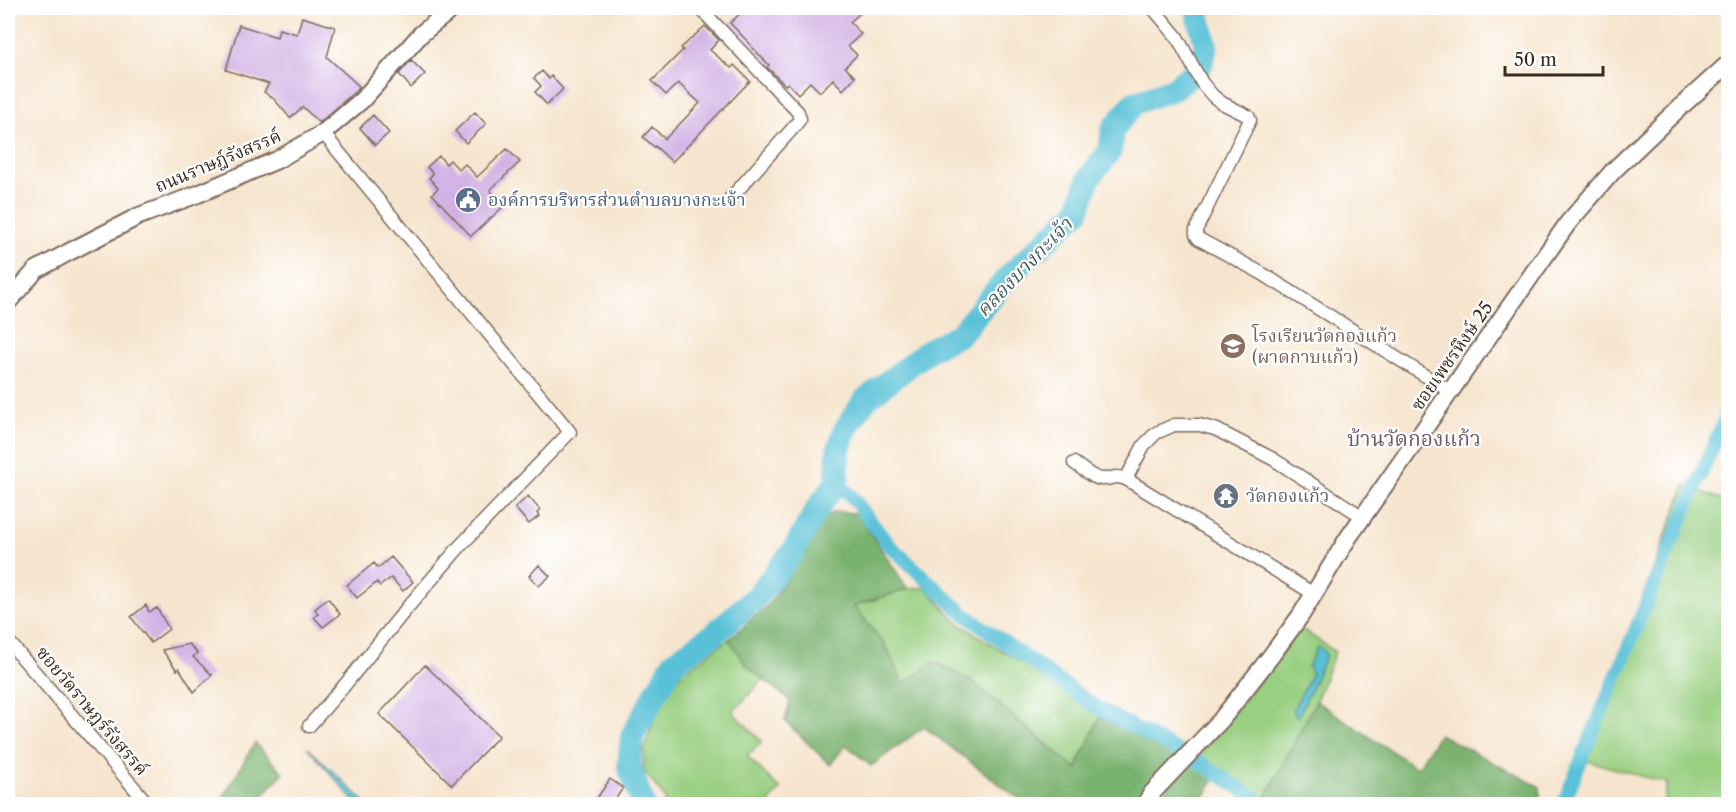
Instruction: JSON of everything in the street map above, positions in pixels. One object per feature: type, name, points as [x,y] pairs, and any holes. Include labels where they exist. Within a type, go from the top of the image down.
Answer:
[{"type":"street","name":"ถนนราษฎ์รังสรรค์","points":[[8,302],[36,270],[69,252],[139,216],[277,160],[323,133],[362,100],[421,34],[453,8]]},
{"type":"street","points":[[700,8],[798,112],[800,119],[729,200]]},
{"type":"street","points":[[1153,8],[1177,37],[1199,77],[1213,96],[1248,116],[1250,120],[1196,230],[1196,235],[1263,274],[1451,392]]},
{"type":"street","name":"ซอยเพชรหึงษ์ 25","points":[[1145,804],[1152,793],[1192,752],[1245,691],[1301,615],[1348,538],[1555,242],[1590,196],[1613,171],[1728,64]]},
{"type":"street","points":[[309,726],[461,545],[570,432],[323,133]]},
{"type":"street","points":[[1126,480],[1144,445],[1156,433],[1173,425],[1199,425],[1215,429],[1239,440],[1363,517]]},
{"type":"street","points":[[1074,464],[1102,479],[1118,476],[1126,480],[1314,594]]},
{"type":"street","name":"ซอยวัดราษฎร์รังสรรค์","points":[[8,641],[148,804]]},
{"type":"green space","points":[[1685,485],[1728,502],[1728,804],[1663,804],[1667,783],[1576,758],[1641,601]]},
{"type":"green space","points":[[835,512],[857,513],[908,589],[854,606],[885,645],[903,684],[935,662],[974,683],[1076,769],[1100,717],[1177,757],[1140,804],[1026,804],[924,727],[871,766],[846,745],[830,765],[785,721],[790,701],[746,665],[729,639],[769,604],[822,519]]},
{"type":"green space","points":[[925,587],[959,624],[1035,671],[1100,717],[1076,769],[974,683],[935,662],[903,684],[885,645],[853,605],[908,589]]},
{"type":"green space","points":[[1301,628],[1335,652],[1316,701],[1264,801],[1199,756]]},
{"type":"green space","points":[[729,639],[746,664],[763,679],[733,712],[762,742],[747,756],[780,789],[768,804],[665,804],[665,798],[643,770],[644,748],[661,701],[681,674]]},
{"type":"green space","points":[[1316,701],[1417,768],[1439,734],[1540,787],[1540,804],[1270,804],[1264,801]]},
{"type":"green space","points":[[255,743],[283,773],[258,801],[260,804],[219,804]]},
{"type":"green space","points":[[1192,765],[1217,774],[1200,804],[1156,804],[1181,767]]},
{"type":"water","points":[[1317,647],[1326,655],[1298,717],[1294,713],[1294,708],[1312,673],[1308,667]]},
{"type":"water","points":[[307,747],[367,804],[357,804]]},
{"type":"building","points":[[746,8],[866,8],[850,22],[861,34],[848,46],[857,55],[845,67],[855,77],[843,90],[833,79],[820,92],[810,82],[798,94],[767,67],[769,65],[730,23]]},
{"type":"building","points":[[302,17],[335,27],[327,57],[360,87],[319,123],[303,107],[290,118],[274,99],[264,92],[269,84],[226,70],[239,25],[277,37],[279,29],[297,34]]},
{"type":"building","points":[[705,26],[719,40],[710,50],[731,68],[734,65],[750,81],[672,162],[643,137],[652,127],[665,139],[700,103],[678,83],[666,95],[652,81],[683,50],[681,48]]},
{"type":"building","points":[[411,60],[425,74],[411,88],[399,74]]},
{"type":"building","points":[[542,71],[549,79],[551,76],[563,89],[547,105],[535,92],[541,86],[534,78]]},
{"type":"building","points":[[475,112],[486,124],[466,143],[455,131]]},
{"type":"building","points":[[373,115],[389,133],[375,145],[360,128]]},
{"type":"building","name":"องค์การบริหารส่วนตำบลบางกะเจ้า","points":[[507,149],[520,162],[490,190],[504,206],[471,236],[432,194],[438,188],[429,178],[433,174],[427,167],[439,156],[446,164],[450,160],[459,170],[465,164],[477,177]]},
{"type":"building","points":[[528,496],[540,510],[537,513],[539,516],[529,524],[515,508]]},
{"type":"building","points":[[391,557],[413,582],[403,591],[391,578],[380,586],[377,582],[357,598],[347,585],[374,563],[378,568]]},
{"type":"building","points":[[539,565],[550,576],[539,586],[529,576]]},
{"type":"building","points":[[328,598],[340,614],[323,627],[314,617],[318,614],[315,609]]},
{"type":"building","points":[[146,605],[149,612],[157,608],[169,629],[151,643],[131,617]]},
{"type":"building","points":[[189,644],[197,653],[193,657],[212,675],[194,692],[179,668],[177,670],[162,650]]},
{"type":"building","points":[[425,665],[499,736],[452,785],[379,714]]},
{"type":"building","points":[[610,779],[623,788],[612,804],[593,804]]},
{"type":"waterway","name":"คลองบางกะเจ้า","points":[[643,804],[629,766],[632,736],[673,663],[715,633],[756,597],[794,550],[817,509],[837,482],[838,451],[845,430],[865,400],[929,350],[960,334],[1008,277],[1078,211],[1089,178],[1110,151],[1113,129],[1134,103],[1173,89],[1200,68],[1206,45],[1198,8]]},
{"type":"waterway","points":[[1563,804],[1728,412]]},
{"type":"waterway","points":[[837,482],[852,497],[888,544],[964,614],[1096,707],[1204,765],[1264,804]]},
{"type":"place","name":"องค์การบริหารส่วนตำบลบางกะเจ้า","points":[[468,200]]},
{"type":"place","name":"โรงเรียนวัดกองแก้ว (ผาดกาบแก้ว)","points":[[1233,346]]},
{"type":"place","name":"วัดกองแก้ว","points":[[1226,496]]},
{"type":"district","name":"บ้านวัดกองแก้ว","points":[[1414,439]]}]
